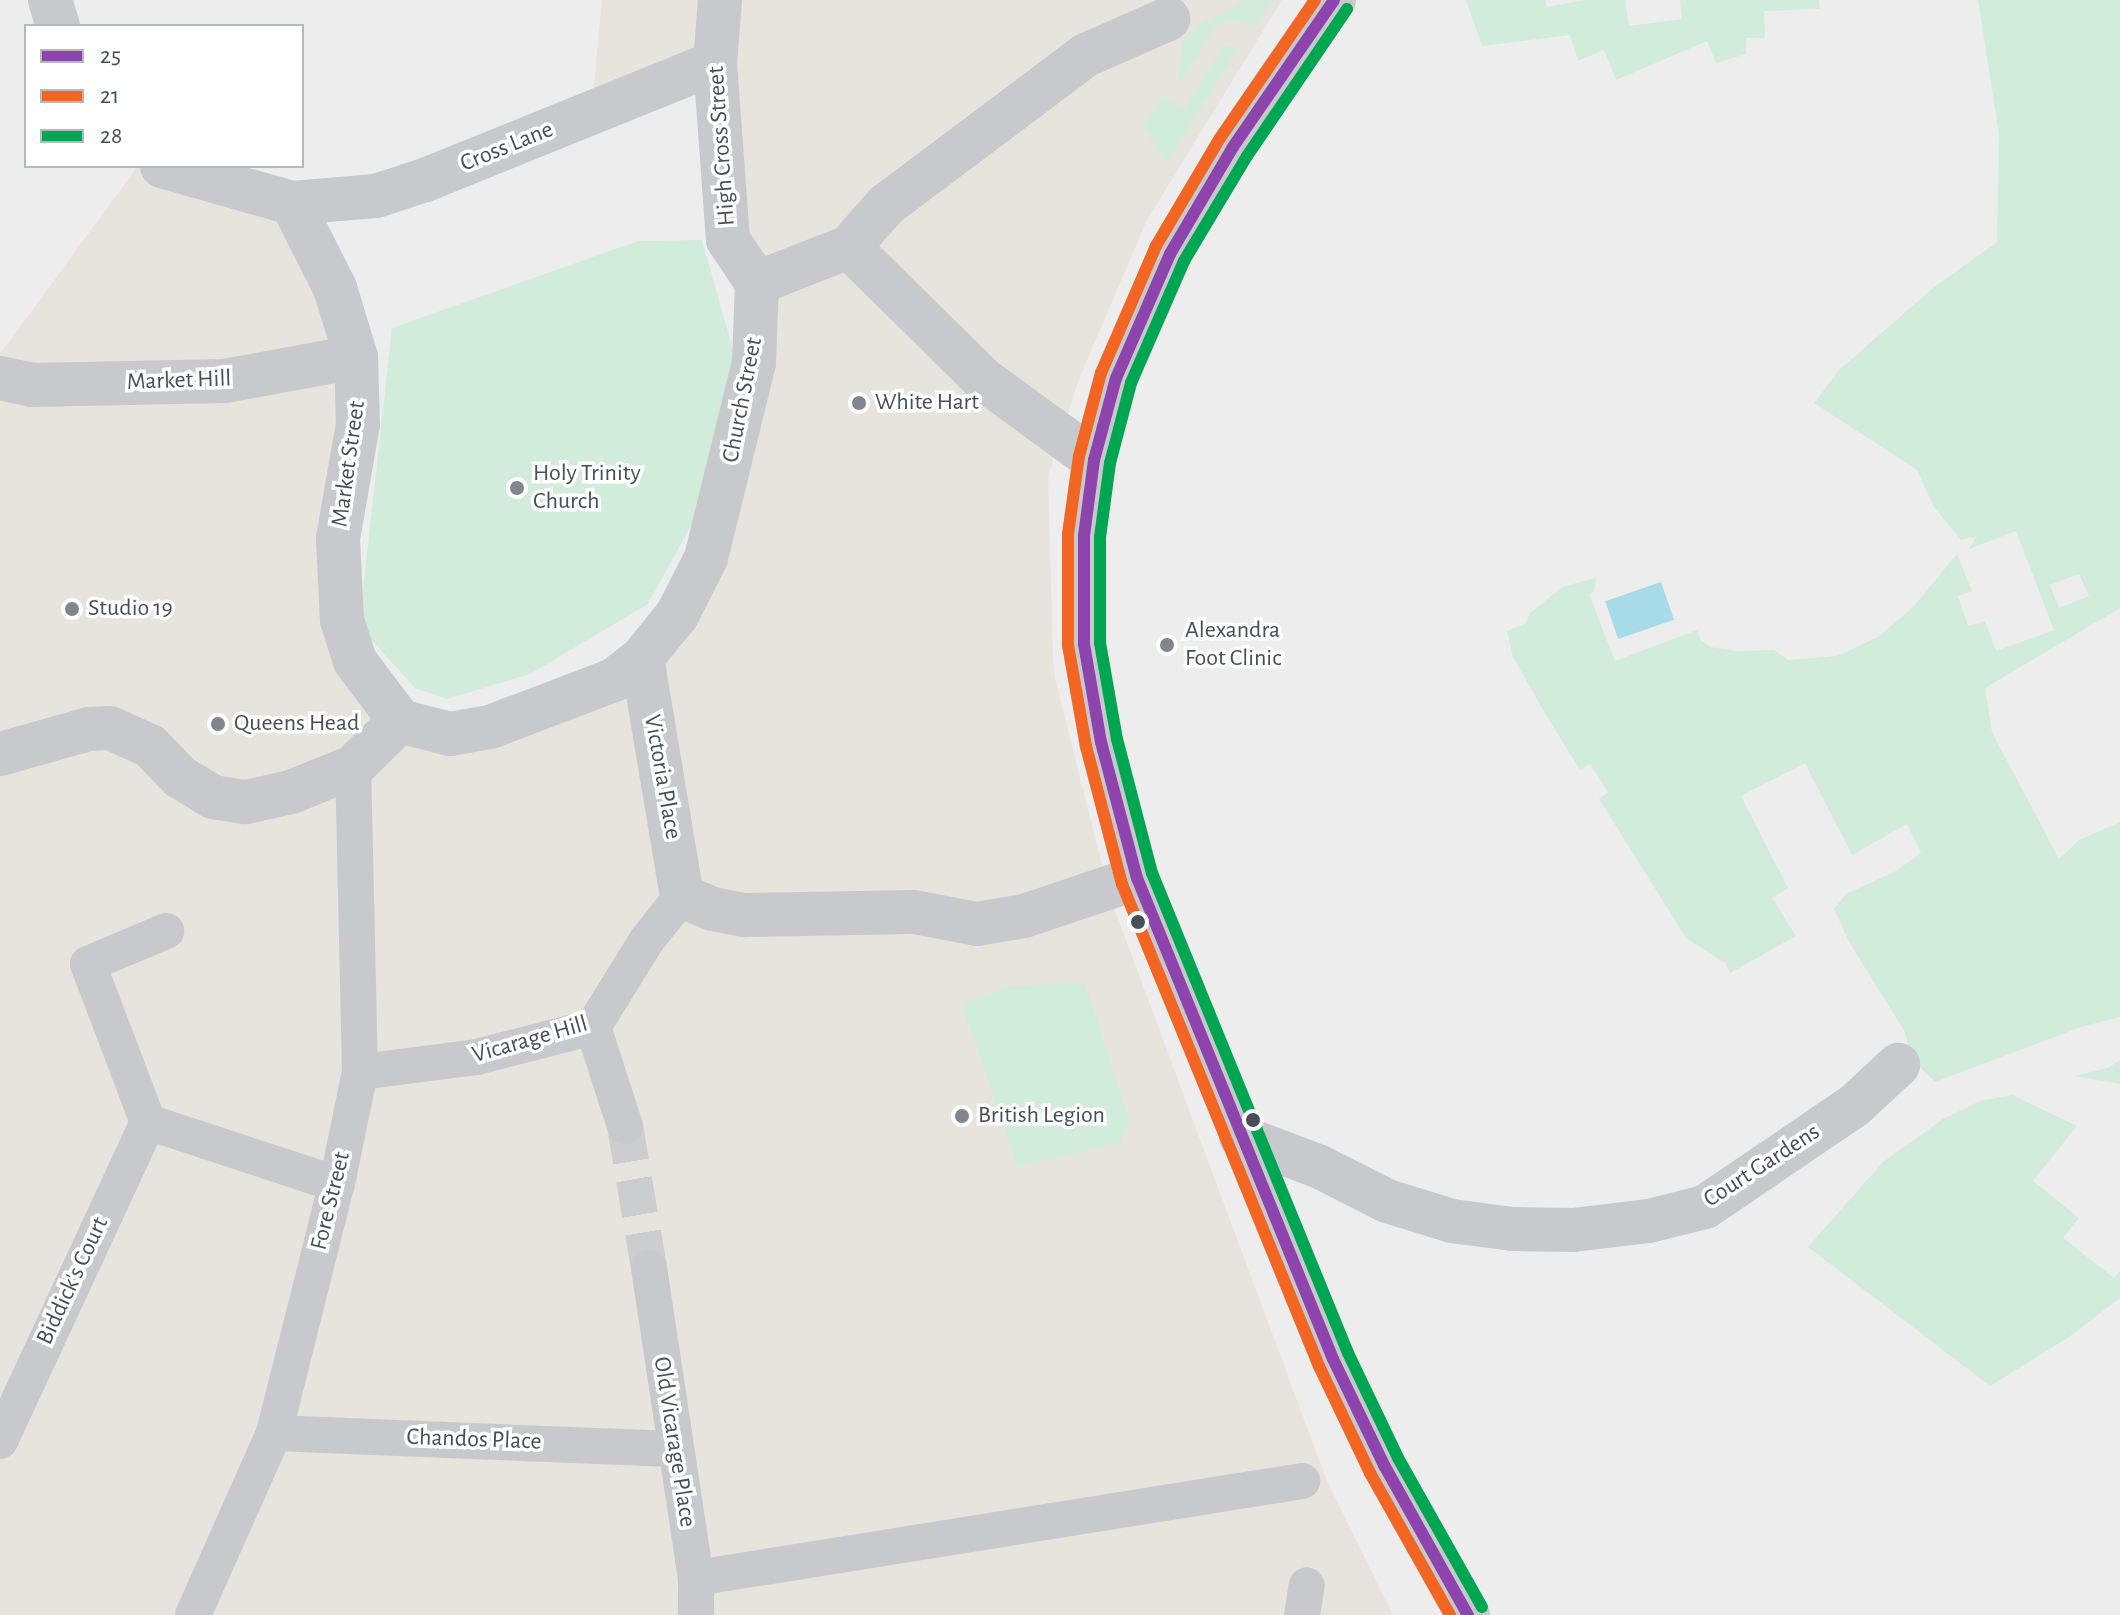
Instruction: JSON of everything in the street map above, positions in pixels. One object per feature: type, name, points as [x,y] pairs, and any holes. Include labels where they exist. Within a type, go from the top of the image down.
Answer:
[{"type":"street","points":[[50,0],[57,24]]},
{"type":"street","name":"High Cross Street","points":[[720,0],[715,63],[728,240],[757,283]]},
{"type":"street","points":[[1334,0],[1233,147],[1170,254],[1116,378],[1094,460],[1084,536],[1084,644],[1101,742],[1137,878],[1333,1359],[1384,1465],[1468,1615]]},
{"type":"street","points":[[757,283],[849,247],[896,197],[1086,55],[1168,19]]},
{"type":"street","name":"Cross Lane","points":[[292,203],[376,196],[425,180],[715,63]]},
{"type":"street","points":[[169,168],[292,203]]},
{"type":"street","name":"Market Street","points":[[292,203],[335,288],[356,357],[358,424],[338,539],[342,620],[355,661],[400,721]]},
{"type":"street","points":[[849,247],[983,379],[1094,460]]},
{"type":"street","name":"Church Street","points":[[400,721],[450,734],[490,727],[614,680],[642,658],[677,615],[706,558],[754,363],[757,283]]},
{"type":"street","name":"Market Hill","points":[[0,378],[32,385],[225,381],[356,357]]},
{"type":"street","name":"Victoria Place","points":[[642,658],[682,896]]},
{"type":"street","points":[[0,754],[89,729],[110,728],[150,746],[180,777],[213,797],[246,802],[291,792],[353,767],[400,721]]},
{"type":"street","name":"Fore Street","points":[[193,1615],[274,1433],[337,1184],[360,1072],[353,767]]},
{"type":"street","points":[[682,896],[713,909],[745,915],[914,912],[943,920],[987,922],[1024,916],[1137,878]]},
{"type":"street","name":"Vicarage Hill","points":[[360,1072],[477,1057],[593,1027],[647,940],[682,896]]},
{"type":"street","points":[[166,931],[84,949],[148,1122],[337,1184]]},
{"type":"street","points":[[593,1027],[625,1126]]},
{"type":"street","name":"Court Gardens","points":[[1241,1137],[1320,1167],[1387,1201],[1452,1221],[1512,1229],[1573,1230],[1649,1221],[1705,1207],[1855,1105],[1898,1065]]},
{"type":"street","name":"Biddick's Court","points":[[0,1441],[148,1122]]},
{"type":"street","name":"Old Vicarage Place","points":[[649,1268],[674,1449],[696,1578],[696,1615]]},
{"type":"street","name":"Chandos Place","points":[[274,1433],[674,1449]]},
{"type":"street","points":[[696,1578],[1302,1481]]},
{"type":"shaded area","points":[[602,0],[1282,0],[1147,220],[1079,379],[1048,476],[1053,659],[1055,678],[1110,897],[1327,1481],[1393,1615],[0,1615],[0,354],[137,168],[168,168],[292,203],[356,357],[342,620],[400,721],[490,727],[642,658],[745,406],[715,63],[593,94]]},
{"type":"green space","points":[[1246,0],[1273,0],[1255,26],[1232,19],[1216,26],[1182,80],[1178,76],[1184,39],[1197,26]]},
{"type":"green space","points":[[1466,0],[1545,0],[1547,7],[1585,0],[1625,0],[1629,26],[1682,19],[1680,0],[1819,0],[1820,9],[1764,11],[1765,38],[1746,38],[1746,54],[1716,63],[1707,41],[1616,80],[1604,50],[1578,61],[1570,35],[1482,46]]},
{"type":"green space","points":[[1978,0],[2120,0],[2120,608],[1985,688],[1992,732],[2059,859],[2079,840],[2120,822],[2120,1017],[2081,1027],[1935,1082],[1911,1058],[1905,1032],[1849,942],[1834,909],[1846,894],[1896,871],[1921,853],[1907,824],[1852,855],[1805,763],[1741,796],[1788,888],[1772,898],[1796,936],[1730,973],[1725,963],[1686,938],[1599,799],[1608,792],[1590,764],[1580,770],[1546,715],[1513,657],[1507,631],[1526,623],[1530,613],[1562,587],[1596,578],[1594,591],[1589,594],[1615,661],[1697,630],[1701,640],[1710,647],[1736,651],[1774,650],[1788,660],[1837,656],[1878,637],[1912,608],[1957,554],[1972,591],[1958,596],[1968,626],[1985,621],[1996,651],[2054,630],[2016,531],[1969,549],[1977,536],[1961,540],[1934,507],[1917,470],[1814,403],[1838,371],[1933,288],[1997,242],[1999,134]],"holes":[[[2079,574],[2089,596],[2059,608],[2050,585]]]},
{"type":"green space","points":[[1224,46],[1239,48],[1167,162],[1143,128],[1164,96],[1185,108]]},
{"type":"green space","points":[[702,240],[735,357],[712,487],[648,604],[530,674],[447,699],[415,688],[359,626],[392,328],[638,241]]},
{"type":"green space","points":[[1085,983],[1129,1119],[1121,1142],[1018,1167],[962,1005],[1008,986]]},
{"type":"green space","points":[[2120,1060],[2120,1084],[2074,1076],[2108,1068]]},
{"type":"green space","points":[[2012,1095],[2077,1126],[2033,1181],[2079,1218],[2063,1238],[2114,1278],[2120,1271],[2120,1298],[2069,1337],[1990,1386],[1808,1247],[1883,1162],[1943,1119],[1980,1101]]},
{"type":"water","points":[[1661,582],[1674,620],[1618,639],[1605,601]]},
{"type":"tunnel","points":[[625,1126],[649,1268]]},
{"type":"transit line","name":"21","points":[[1315,0],[1220,138],[1156,246],[1101,373],[1079,456],[1068,534],[1068,645],[1086,746],[1122,884],[1319,1366],[1370,1473],[1450,1615]]},
{"type":"transit line","name":"25","points":[[1334,0],[1233,147],[1170,254],[1116,378],[1094,460],[1084,536],[1084,644],[1101,742],[1137,878],[1333,1359],[1384,1465],[1468,1615]]},
{"type":"transit line","name":"28","points":[[1347,9],[1247,156],[1184,261],[1131,383],[1110,463],[1100,537],[1100,643],[1117,739],[1152,873],[1348,1353],[1398,1458],[1482,1607]]},
{"type":"place","name":"White Hart","points":[[859,403]]},
{"type":"place","name":"Holy Trinity Church","points":[[517,488]]},
{"type":"place","name":"Studio 19","points":[[72,609]]},
{"type":"place","name":"Alexandra Foot Clinic","points":[[1167,645]]},
{"type":"place","name":"Queens Head","points":[[218,724]]},
{"type":"place","name":"British Legion","points":[[962,1116]]}]
